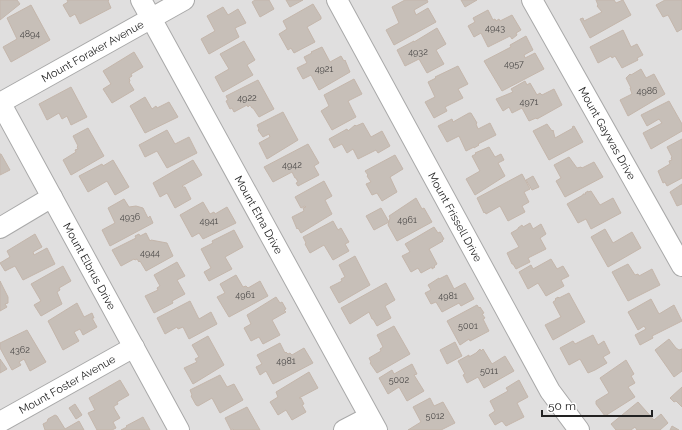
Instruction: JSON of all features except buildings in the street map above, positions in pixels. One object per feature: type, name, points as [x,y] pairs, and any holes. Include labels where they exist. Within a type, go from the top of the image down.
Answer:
[{"type":"street","name":"Mount Etna Drive","points":[[142,0],[373,423]]},
{"type":"street","name":"Mount Foraker Avenue","points":[[0,102],[184,0]]},
{"type":"street","name":"Mount Frissell Drive","points":[[337,0],[550,391],[579,430]]},
{"type":"street","name":"Mount Gaywas Drive","points":[[532,0],[682,266]]},
{"type":"street","name":"Mount Elbrus Drive","points":[[0,102],[179,430]]},
{"type":"street","points":[[0,228],[52,198]]},
{"type":"street","name":"Mount Foster Avenue","points":[[0,422],[134,347]]},
{"type":"street","points":[[344,430],[373,423]]},
{"type":"shaded area","points":[[0,0],[682,0],[682,430],[0,430]]}]
